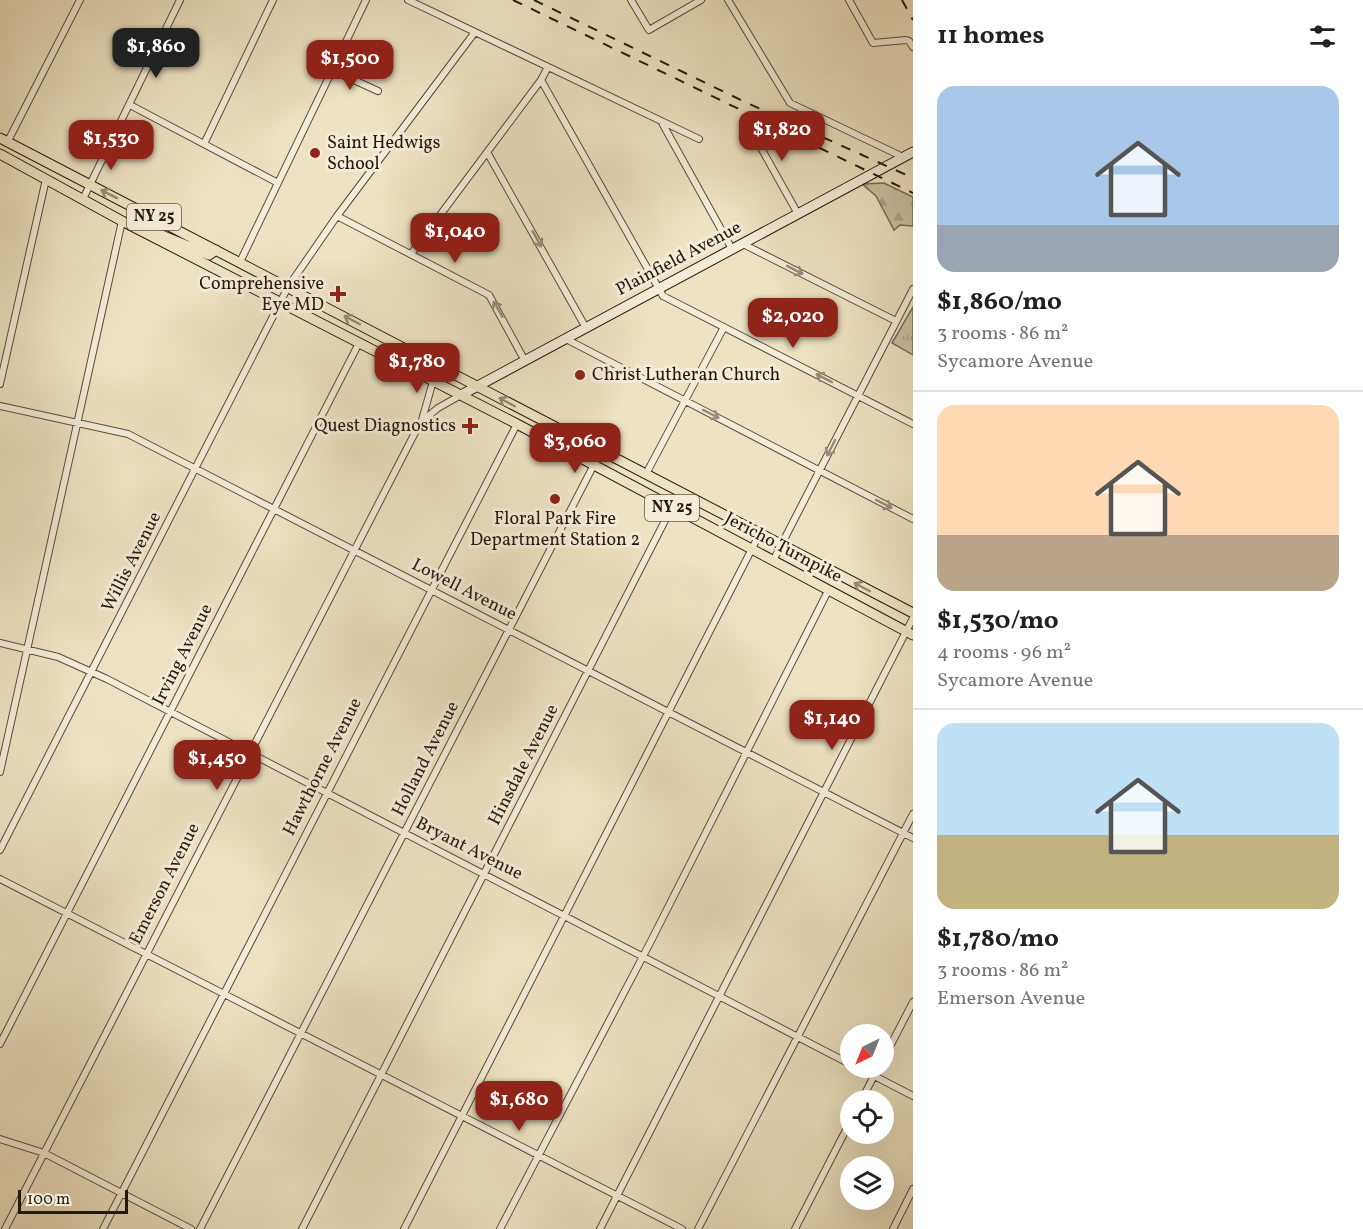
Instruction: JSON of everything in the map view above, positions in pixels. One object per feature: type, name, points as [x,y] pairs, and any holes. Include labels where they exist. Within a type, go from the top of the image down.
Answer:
[{"type":"main road","name":"Jericho Turnpike","points":[[4,140],[913,613]]},
{"type":"main road","name":"Plainfield Avenue","points":[[461,395],[913,152]]},
{"type":"main road","name":"Jericho Turnpike","points":[[0,154],[83,200],[517,424],[910,633]]},
{"type":"main road","points":[[133,226],[160,233],[209,255],[216,250]]},
{"type":"street","points":[[4,140],[80,0]]},
{"type":"street","points":[[83,200],[180,0]]},
{"type":"street","points":[[204,144],[273,0]]},
{"type":"street","points":[[240,262],[366,0]]},
{"type":"street","points":[[408,0],[699,139]]},
{"type":"street","points":[[630,0],[649,30],[700,0]]},
{"type":"street","points":[[728,0],[790,103],[903,157]]},
{"type":"street","points":[[849,0],[873,43],[906,40],[913,47]]},
{"type":"street","name":"Willis Avenue","points":[[0,850],[288,287],[337,216],[475,32]]},
{"type":"street","points":[[411,254],[541,80],[548,67]]},
{"type":"street","points":[[332,70],[378,91]]},
{"type":"street","points":[[541,80],[663,296],[913,424]]},
{"type":"street","points":[[130,105],[278,183]]},
{"type":"street","points":[[660,120],[732,249]]},
{"type":"street","points":[[746,122],[798,214]]},
{"type":"street","points":[[487,152],[586,328]]},
{"type":"street","points":[[0,384],[46,179]]},
{"type":"street","points":[[337,216],[489,295],[525,361]]},
{"type":"street","points":[[0,772],[122,220]]},
{"type":"street","points":[[743,244],[896,321]]},
{"type":"street","points":[[773,561],[913,289]]},
{"type":"street","points":[[646,474],[724,327]]},
{"type":"street","points":[[566,339],[913,519]]},
{"type":"street","name":"Irving Avenue","points":[[0,1044],[359,343]]},
{"type":"street","name":"Emerson Avenue","points":[[5,1229],[422,420],[433,381]]},
{"type":"street","name":"Emerson Avenue","points":[[422,420],[461,395]]},
{"type":"street","name":"Lowell Avenue","points":[[0,405],[128,434],[913,838]]},
{"type":"street","name":"Hawthorne Avenue","points":[[103,1229],[517,424]]},
{"type":"street","name":"Holland Avenue","points":[[201,1229],[601,451]]},
{"type":"street","name":"Hinsdale Avenue","points":[[302,1229],[672,507]]},
{"type":"street","points":[[404,1229],[760,533]]},
{"type":"street","points":[[500,1229],[651,941],[828,591]]},
{"type":"street","points":[[600,1229],[824,793],[910,633],[913,618]]},
{"type":"street","name":"Bryant Avenue","points":[[0,643],[58,657],[92,672],[631,948],[840,1059]]},
{"type":"street","points":[[698,1229],[913,814]]},
{"type":"street","points":[[0,879],[682,1229]]},
{"type":"street","points":[[894,1039],[913,1002]]},
{"type":"street","points":[[878,1078],[913,1096]]},
{"type":"street","points":[[0,1139],[44,1153],[191,1229]]},
{"type":"street","points":[[795,1229],[840,1141]]},
{"type":"street","points":[[893,1229],[913,1189]]},
{"type":"green space","points":[[884,183],[913,197],[913,226],[900,225],[894,230],[876,196],[862,184]]},
{"type":"green space","points":[[913,307],[913,355],[892,343]]},
{"type":"railway","points":[[513,0],[913,193]]},
{"type":"railway","points":[[534,0],[745,102],[913,178]]},
{"type":"railway","points":[[902,0],[913,20]]},
{"type":"place","name":"Saint Hedwigs School","points":[[315,153]]},
{"type":"place","name":"Comprehensive Eye MD","points":[[338,294]]},
{"type":"place","name":"Christ Lutheran Church","points":[[580,375]]},
{"type":"place","name":"Quest Diagnostics","points":[[470,426]]},
{"type":"place","name":"Floral Park Fire Department Station 2","points":[[555,499]]}]
